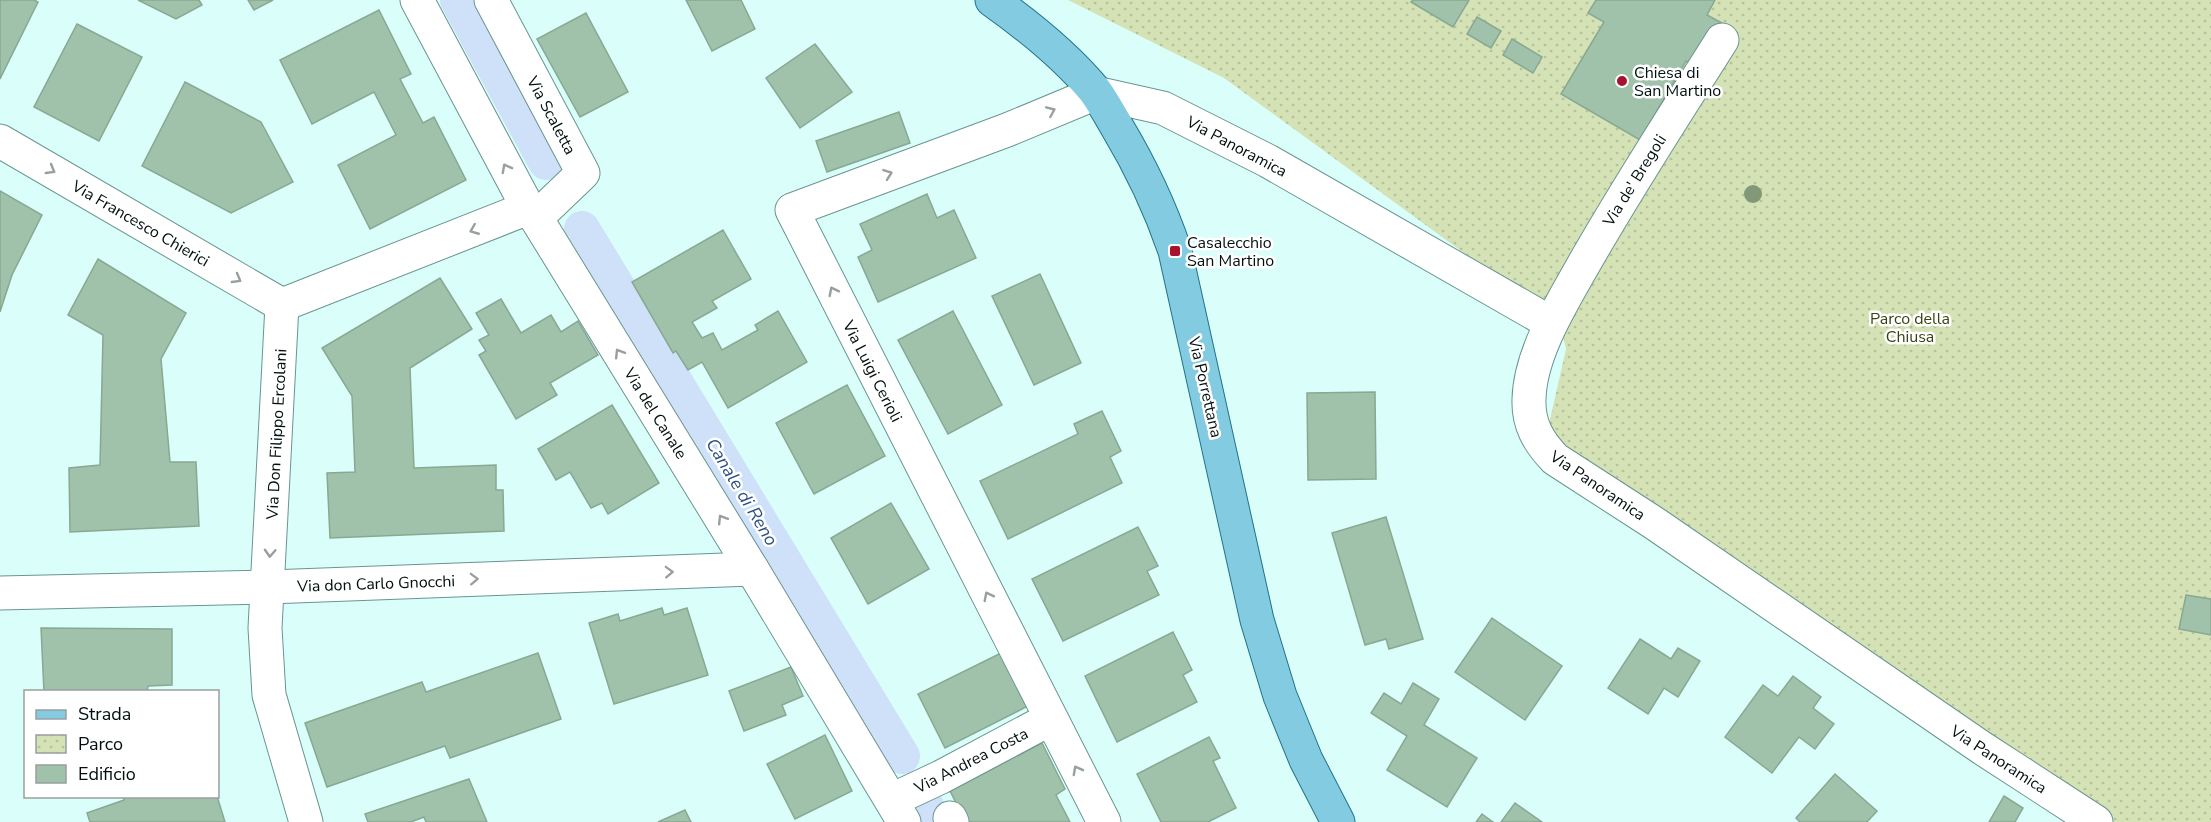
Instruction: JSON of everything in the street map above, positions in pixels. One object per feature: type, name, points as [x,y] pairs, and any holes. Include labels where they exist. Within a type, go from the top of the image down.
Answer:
[{"type":"main road","name":"Via Porrettana","points":[[992,0],[1024,22],[1059,53],[1096,93],[1138,163],[1168,230],[1178,263],[1257,620],[1288,717],[1306,760],[1338,822]]},
{"type":"street","name":"Via del Canale","points":[[417,0],[532,213],[752,569],[900,816]]},
{"type":"street","name":"Via Scaletta","points":[[491,0],[583,173],[532,213]]},
{"type":"street","name":"Via de' Bregoli","points":[[1551,323],[1603,230],[1722,40]]},
{"type":"street","name":"Via Panoramica","points":[[1096,93],[1163,108],[1174,113],[1268,161],[1551,323],[1532,377],[1529,398],[1531,425],[1543,446],[1555,459],[1664,530],[1982,748],[2096,822]]},
{"type":"street","name":"Via Luigi Cerioli","points":[[1096,93],[1007,130],[792,210],[1104,822]]},
{"type":"street","name":"Via Francesco Chierici","points":[[0,141],[282,305]]},
{"type":"street","points":[[282,305],[532,213]]},
{"type":"street","name":"Via Don Filippo Ercolani","points":[[282,305],[265,628],[269,695],[306,822]]},
{"type":"street","name":"Via don Carlo Gnocchi","points":[[0,593],[268,587],[752,569]]},
{"type":"street","name":"Via Andrea Costa","points":[[900,816],[941,777],[1050,719]]},
{"type":"green space","name":"Parco della Chiusa","points":[[1068,0],[2211,0],[2211,822],[2082,822],[1546,437],[1566,349],[1560,323],[1224,78]]},
{"type":"building","points":[[0,0],[38,2],[0,79]]},
{"type":"building","points":[[138,0],[199,0],[202,5],[176,19]]},
{"type":"building","points":[[248,0],[273,0],[254,10]]},
{"type":"building","points":[[686,0],[741,0],[755,29],[712,51]]},
{"type":"building","points":[[1413,0],[1469,0],[1453,27],[1411,2]]},
{"type":"building","name":"Chiesa di San Martino","points":[[1596,0],[1715,0],[1707,15],[1722,23],[1696,67],[1686,61],[1640,140],[1561,94],[1604,22],[1588,13]]},
{"type":"building","points":[[379,10],[411,74],[400,79],[423,123],[434,117],[466,180],[370,229],[338,165],[396,135],[374,92],[312,124],[280,60]]},
{"type":"building","points":[[586,13],[628,92],[580,117],[537,39]]},
{"type":"building","points":[[1477,17],[1501,31],[1491,48],[1467,34]]},
{"type":"building","points":[[77,24],[142,57],[99,141],[34,107]]},
{"type":"building","points":[[1512,39],[1542,57],[1533,73],[1503,55]]},
{"type":"building","points":[[815,44],[852,92],[800,128],[766,78]]},
{"type":"building","points":[[185,82],[261,122],[293,182],[231,213],[142,166]]},
{"type":"building","points":[[899,112],[910,143],[827,172],[816,141]]},
{"type":"building","points":[[0,191],[42,215],[12,275],[0,312]]},
{"type":"building","points":[[927,194],[937,218],[954,210],[976,258],[878,302],[858,257],[872,250],[860,224]]},
{"type":"building","points":[[723,230],[751,279],[712,301],[717,308],[692,322],[702,338],[713,333],[722,350],[758,330],[755,325],[778,311],[807,362],[728,408],[702,362],[688,370],[676,351],[673,353],[632,282]]},
{"type":"building","points":[[98,259],[186,313],[161,359],[170,462],[196,462],[199,526],[70,532],[69,468],[100,465],[103,335],[68,315]]},
{"type":"building","points":[[1040,274],[1081,363],[1034,385],[992,296]]},
{"type":"building","points":[[440,278],[472,329],[410,368],[414,468],[496,465],[496,490],[503,490],[504,531],[330,538],[327,473],[355,472],[352,396],[322,348]]},
{"type":"building","points":[[501,299],[521,333],[551,315],[561,332],[578,321],[598,355],[550,383],[557,395],[516,419],[479,355],[486,351],[479,340],[489,335],[476,313]]},
{"type":"building","points":[[953,311],[1002,405],[948,434],[898,340]]},
{"type":"building","points":[[847,385],[885,456],[814,494],[776,423]]},
{"type":"building","points":[[1375,392],[1376,479],[1308,480],[1307,393]]},
{"type":"building","points":[[612,405],[659,483],[608,514],[602,503],[591,508],[570,472],[556,480],[538,449]]},
{"type":"building","points":[[1102,411],[1121,451],[1110,457],[1122,483],[1008,539],[980,481],[1078,434],[1074,424]]},
{"type":"building","points":[[891,503],[929,569],[868,604],[831,538]]},
{"type":"building","points":[[1386,517],[1423,639],[1389,649],[1386,639],[1365,645],[1332,533]]},
{"type":"building","points":[[1138,527],[1158,566],[1147,571],[1159,595],[1063,641],[1032,579]]},
{"type":"building","points":[[2186,595],[2211,599],[2211,635],[2179,629]]},
{"type":"building","points":[[662,608],[664,615],[687,608],[708,675],[614,704],[589,623],[618,614],[620,621]]},
{"type":"building","points":[[1492,618],[1562,666],[1525,720],[1455,672]]},
{"type":"building","points":[[41,628],[172,629],[172,685],[148,686],[147,690],[44,690]]},
{"type":"building","points":[[1173,632],[1192,670],[1183,675],[1197,702],[1117,742],[1085,676]]},
{"type":"building","points":[[1640,639],[1671,659],[1678,648],[1700,661],[1678,697],[1664,688],[1648,714],[1608,688]]},
{"type":"building","points":[[538,653],[561,719],[450,758],[445,746],[327,787],[305,723],[422,682],[426,692]]},
{"type":"building","points":[[1001,653],[1028,706],[945,748],[918,694]]},
{"type":"building","points":[[791,667],[803,696],[782,705],[786,715],[744,731],[729,691]]},
{"type":"building","points":[[1793,676],[1821,697],[1813,708],[1834,724],[1815,749],[1799,737],[1772,773],[1725,737],[1763,685],[1778,696]]},
{"type":"building","points":[[1413,683],[1439,699],[1424,725],[1477,758],[1447,807],[1387,770],[1407,736],[1371,713],[1384,693],[1401,704]]},
{"type":"building","points":[[825,735],[852,791],[795,819],[767,764]]},
{"type":"building","points":[[1209,737],[1220,758],[1213,761],[1236,808],[1208,822],[1161,822],[1137,774]]},
{"type":"building","points":[[1042,743],[1065,789],[1056,795],[1070,822],[966,822],[950,791]]},
{"type":"building","points":[[1835,774],[1877,811],[1867,822],[1800,822],[1796,818]]},
{"type":"building","points":[[469,779],[487,822],[426,822],[424,817],[411,822],[368,822],[365,814]]},
{"type":"building","points":[[2004,796],[2023,808],[2015,822],[1989,822]]},
{"type":"building","points":[[124,798],[218,798],[225,822],[90,822],[87,813],[124,800]]},
{"type":"building","points":[[1515,803],[1542,822],[1501,822]]},
{"type":"building","points":[[685,810],[691,822],[658,822]]},
{"type":"building","points":[[1482,814],[1493,822],[1476,822]]},
{"type":"waterway","name":"Canale di Reno","points":[[458,0],[546,162]]},
{"type":"waterway","name":"Canale di Reno","points":[[582,229],[902,756]]},
{"type":"waterway","points":[[927,808],[933,822]]},
{"type":"place","name":"Chiesa di San Martino","points":[[1622,81]]},
{"type":"place","name":"Casalecchio San Martino","points":[[1175,251]]}]
